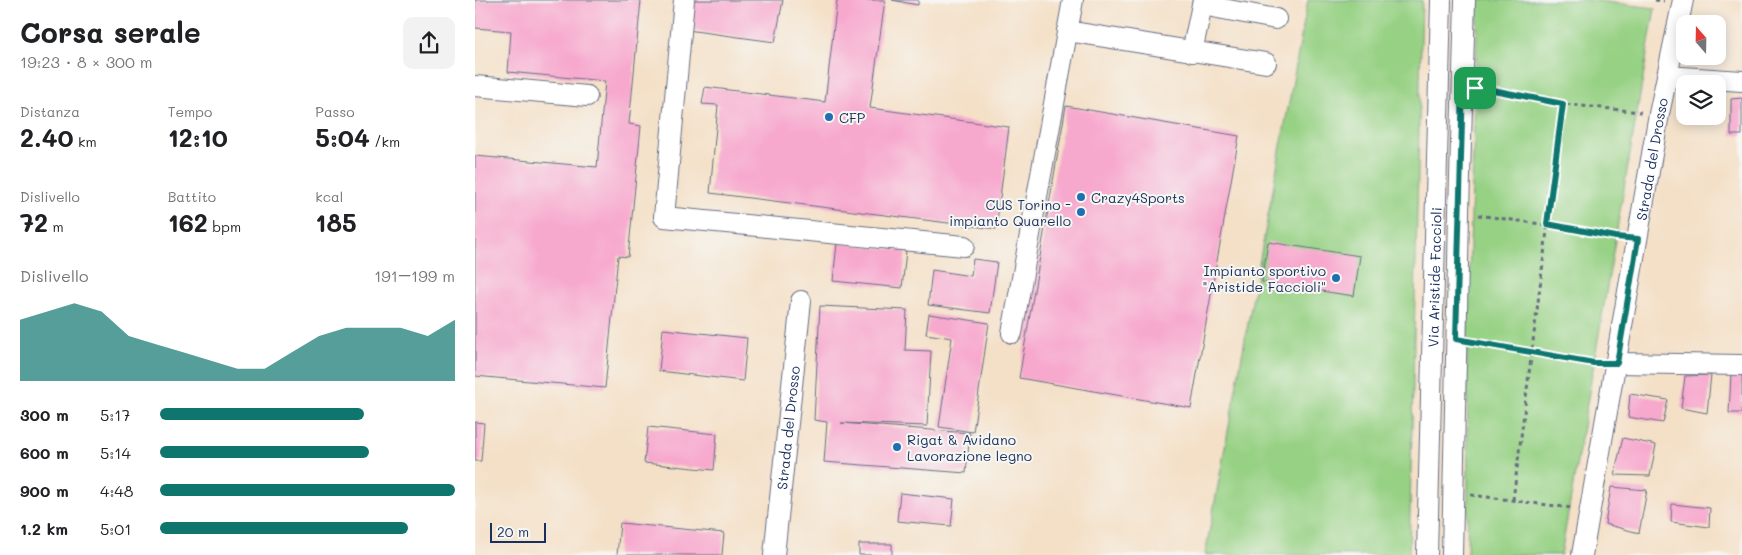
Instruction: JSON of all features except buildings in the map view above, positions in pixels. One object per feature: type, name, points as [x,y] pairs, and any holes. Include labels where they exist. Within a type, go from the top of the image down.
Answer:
[{"type":"street","points":[[684,0],[664,217],[964,246]]},
{"type":"street","points":[[1012,333],[1073,0]]},
{"type":"street","name":"Via Aristide Faccioli","points":[[1427,555],[1441,0]]},
{"type":"street","name":"Via Aristide Faccioli","points":[[1452,555],[1465,0]]},
{"type":"street","name":"Strada del Drosso","points":[[1582,555],[1659,114],[1683,0]]},
{"type":"street","points":[[1192,52],[1203,2],[1276,19]]},
{"type":"street","points":[[1067,32],[1266,63]]},
{"type":"street","points":[[1667,76],[1742,81]]},
{"type":"street","points":[[475,86],[587,96]]},
{"type":"street","name":"Strada del Drosso","points":[[774,555],[801,300]]},
{"type":"street","points":[[1617,363],[1742,365]]},
{"type":"path","points":[[1463,84],[1563,104],[1659,114]]},
{"type":"path","points":[[1513,500],[1563,104]]},
{"type":"path","points":[[1459,212],[1638,239]]},
{"type":"path","points":[[1456,339],[1594,363],[1617,363]]},
{"type":"path","points":[[1453,493],[1590,511]]},
{"type":"green space","name":"Impianto sportivo \"Aristide Faccioli\"","points":[[1308,0],[1422,0],[1409,555],[1205,555]]},
{"type":"green space","points":[[1478,0],[1590,0],[1655,8],[1561,555],[1467,555],[1467,341]]},
{"type":"place","name":"CFP","points":[[829,117]]},
{"type":"place","name":"Crazy4Sports","points":[[1081,197]]},
{"type":"place","name":"CUS Torino - impianto Quarello","points":[[1081,212]]},
{"type":"place","name":"Impianto sportivo \"Aristide Faccioli\"","points":[[1336,278]]},
{"type":"place","name":"Rigat & Avidano Lavorazione legno","points":[[897,447]]},
{"type":"route","points":[[1463,84],[1475,88],[1563,104],[1547,224],[1616,237],[1638,239],[1617,363],[1594,363],[1456,339],[1463,84]]}]
